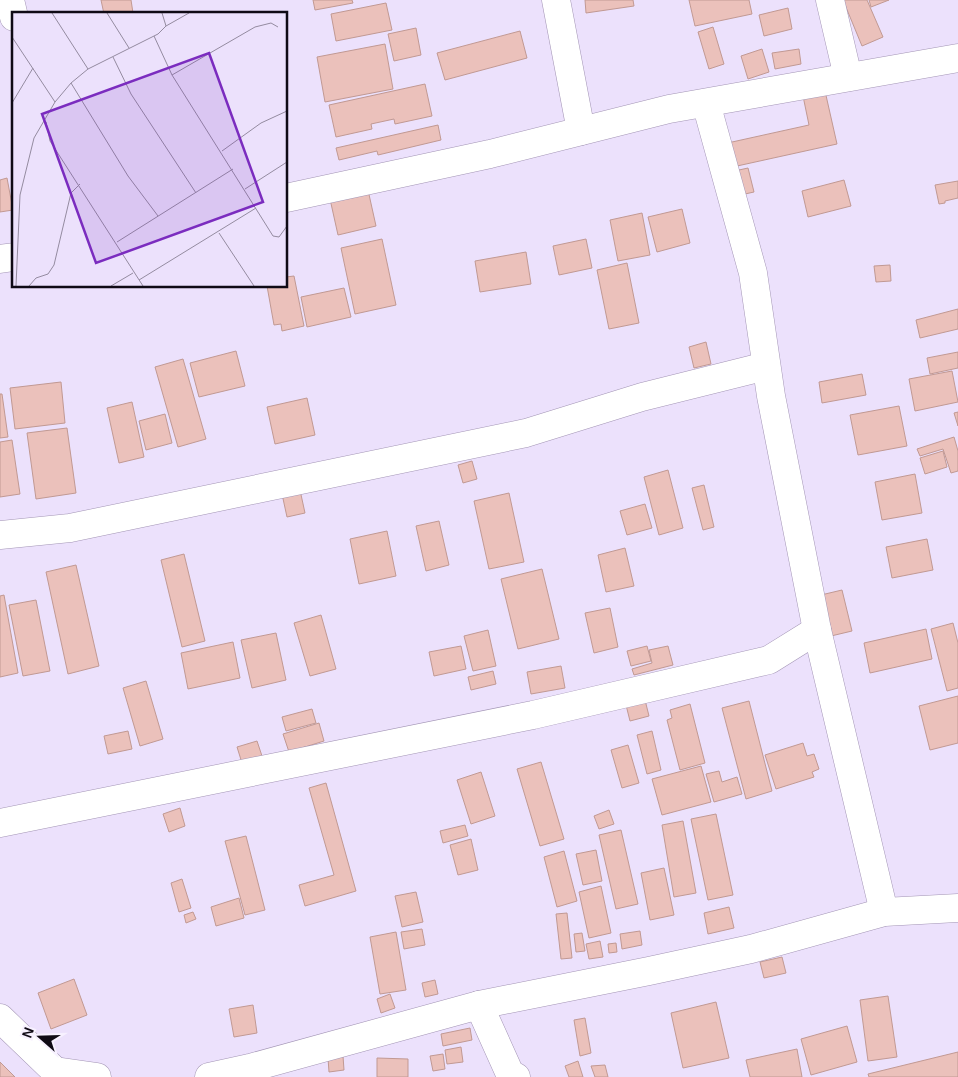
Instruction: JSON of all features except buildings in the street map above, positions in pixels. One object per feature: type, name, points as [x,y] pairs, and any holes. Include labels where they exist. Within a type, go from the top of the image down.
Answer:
[{"type":"street","points":[[556,0],[581,131]]},
{"type":"street","points":[[830,0],[848,78]]},
{"type":"street","points":[[288,198],[490,154],[669,110],[958,58]]},
{"type":"street","points":[[706,103],[753,273],[771,396],[817,630],[884,912]]},
{"type":"street","points":[[0,535],[70,528],[526,433],[642,396],[766,366]]},
{"type":"street","points":[[0,823],[533,715],[769,660],[817,630]]},
{"type":"street","points":[[209,1077],[250,1068],[479,1005],[751,949],[884,912],[958,908]]},
{"type":"street","points":[[479,1005],[510,1074],[516,1077]]},
{"type":"street","points":[[0,1018],[57,1074],[97,1077]]}]
